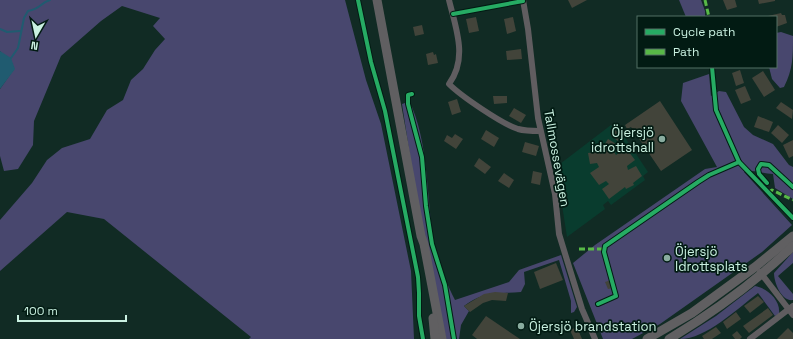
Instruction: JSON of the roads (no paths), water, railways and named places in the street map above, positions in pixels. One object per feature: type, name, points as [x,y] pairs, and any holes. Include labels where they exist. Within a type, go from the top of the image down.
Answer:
[{"type":"street","points":[[377,0],[421,236],[424,244],[442,339]]},
{"type":"street","points":[[449,0],[460,51],[458,69],[449,84],[463,96],[507,124],[517,129],[540,131]]},
{"type":"street","name":"Tallmossevägen","points":[[523,0],[528,29],[540,131],[555,194],[557,225],[582,309],[595,339]]},
{"type":"street","points":[[421,236],[420,244],[431,303],[435,339]]},
{"type":"street","points":[[647,339],[692,313],[755,267],[793,236]]},
{"type":"street","points":[[669,339],[710,313],[762,275],[793,246]]},
{"type":"street","points":[[750,339],[792,310],[755,267]]},
{"type":"water","points":[[0,51],[11,58],[15,69],[0,89]]},
{"type":"waterway","points":[[11,58],[18,48],[24,18],[28,11],[36,9],[50,0]]},
{"type":"waterway","points":[[0,29],[7,32],[20,31]]},
{"type":"place","name":"Öjersjö idrottshall","points":[[662,139]]},
{"type":"place","name":"Öjersjö Idrottsplats","points":[[667,258]]},
{"type":"place","name":"Öjersjö brandstation","points":[[521,326]]}]
